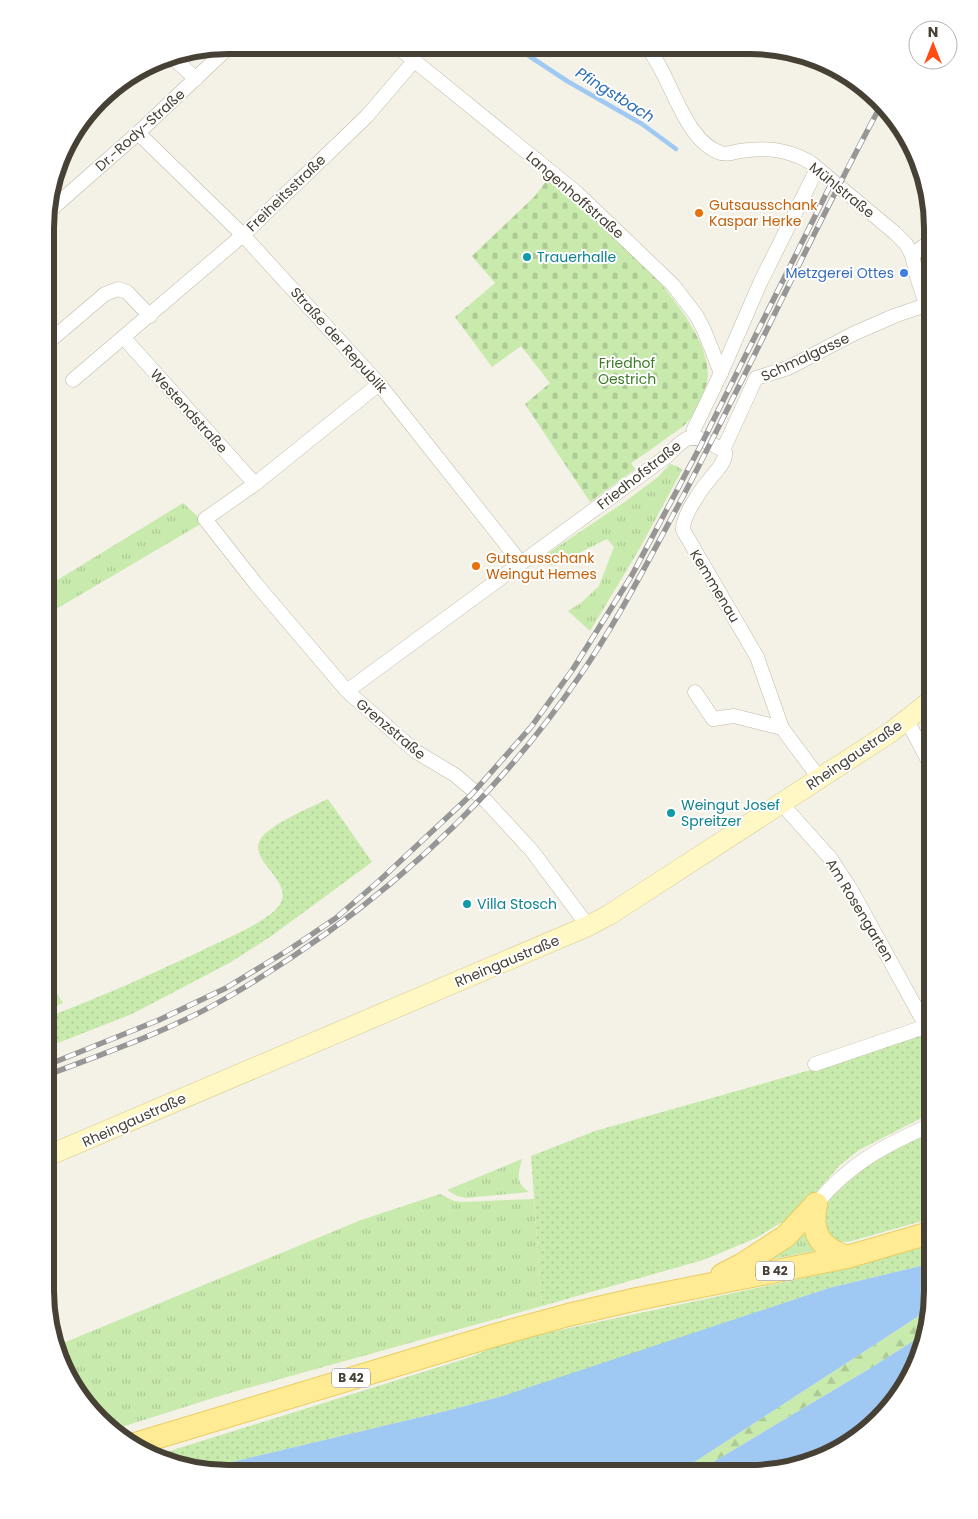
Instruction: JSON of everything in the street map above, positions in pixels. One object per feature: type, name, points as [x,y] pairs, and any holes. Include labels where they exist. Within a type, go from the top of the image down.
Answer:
[{"type":"main road","name":"Rheingaustraße","points":[[54,1153],[588,926],[624,906],[891,732],[924,706]]},
{"type":"main road","points":[[816,1204],[813,1218],[815,1231],[823,1244],[834,1252],[847,1257]]},
{"type":"main road","points":[[702,1285],[743,1264],[786,1236],[816,1204]]},
{"type":"main road","name":"B 42","points":[[141,1442],[498,1334],[577,1313],[702,1285],[847,1257],[924,1235]]},
{"type":"street","name":"Dr.-Rody-Straße","points":[[55,205],[138,133],[222,54]]},
{"type":"street","name":"Langenhoffstraße","points":[[404,54],[577,193],[673,285],[696,315],[721,373]]},
{"type":"street","name":"Mühlstraße","points":[[655,54],[693,132],[707,145],[720,153],[727,154],[740,151],[778,149],[800,156],[906,244],[912,255],[924,298]]},
{"type":"street","points":[[177,62],[196,79]]},
{"type":"street","name":"Freiheitsstraße","points":[[73,380],[243,235],[367,116],[414,62]]},
{"type":"street","name":"Straße der Republik","points":[[138,133],[243,235],[379,384],[521,563]]},
{"type":"street","name":"Friedhofstraße","points":[[347,691],[667,456],[685,440],[693,438],[694,429],[762,281],[818,169]]},
{"type":"street","points":[[912,255],[924,247]]},
{"type":"street","points":[[54,337],[104,294],[118,289],[127,292],[150,316]]},
{"type":"street","name":"Schmalgasse","points":[[723,450],[756,378],[788,368],[855,333],[924,306]]},
{"type":"street","name":"Westendstraße","points":[[124,338],[255,484]]},
{"type":"street","points":[[255,484],[379,384]]},
{"type":"street","points":[[693,438],[703,440],[723,450]]},
{"type":"street","name":"Kemmenau","points":[[723,450],[725,458],[704,486],[684,521],[683,530],[757,657],[782,728],[819,778]]},
{"type":"street","name":"Grenzstraße","points":[[255,484],[205,519],[256,584],[347,691],[415,751],[455,776],[495,810],[532,852],[588,926]]},
{"type":"street","points":[[695,692],[713,719],[734,716],[782,728]]},
{"type":"street","points":[[906,720],[924,753]]},
{"type":"street","name":"Am Rosengarten","points":[[781,803],[831,859],[924,1016]]},
{"type":"street","name":"Am Rosengarten","points":[[815,1064],[924,1027]]},
{"type":"street","points":[[816,1204],[831,1186],[863,1160],[879,1149],[924,1128]]},
{"type":"green space","name":"Friedhof Oestrich","points":[[547,180],[594,217],[650,272],[676,303],[696,333],[706,361],[706,386],[687,423],[631,463],[635,469],[590,502],[525,404],[550,383],[521,346],[492,367],[455,317],[495,283],[472,256],[535,196]]},
{"type":"green space","points":[[670,464],[682,470],[640,548],[590,631],[568,611],[582,602],[599,586],[614,547],[607,539],[555,565],[549,565],[544,556],[626,501],[658,477]]},
{"type":"green space","points":[[183,503],[204,522],[54,610],[54,582]]},
{"type":"green space","points":[[328,799],[372,862],[270,937],[231,962],[132,1014],[54,1044],[54,1014],[168,966],[245,930],[272,913],[278,907],[282,898],[282,890],[261,856],[258,848],[260,840],[272,828]]},
{"type":"green space","points":[[54,988],[63,1003],[54,1007]]},
{"type":"green space","points":[[924,1033],[924,1117],[859,1150],[840,1165],[799,1212],[756,1238],[703,1260],[542,1306],[531,1156],[595,1131],[814,1069]]},
{"type":"green space","points":[[924,1134],[924,1221],[848,1242],[831,1237],[824,1227],[823,1217],[826,1206],[832,1196],[851,1176],[899,1145]]},
{"type":"green space","points":[[522,1159],[519,1178],[521,1185],[529,1192],[466,1198],[457,1196],[447,1190]]},
{"type":"green space","points":[[440,1194],[454,1201],[462,1202],[534,1199],[542,1306],[226,1394],[120,1427],[90,1397],[77,1378],[62,1343],[361,1220]]},
{"type":"green space","points":[[808,1225],[820,1250],[756,1262]]},
{"type":"green space","points":[[924,1246],[924,1265],[829,1288],[503,1396],[220,1465],[205,1464],[164,1453],[471,1357],[523,1338],[855,1267]]},
{"type":"green space","points":[[923,1313],[917,1339],[708,1465],[690,1465]]},
{"type":"water","points":[[924,1265],[923,1313],[690,1465],[220,1465],[503,1396],[829,1288]]},
{"type":"water","points":[[917,1339],[911,1358],[901,1378],[888,1397],[856,1429],[837,1442],[817,1452],[784,1462],[762,1465],[708,1465]]},
{"type":"waterway","name":"Pfingstbach","points":[[526,54],[567,81],[642,124],[676,149]]},
{"type":"railway","points":[[54,1073],[138,1040],[206,1009],[228,997],[329,932],[421,856],[465,815],[505,772],[543,726],[579,677],[631,592],[705,455],[828,206],[878,111]]},
{"type":"railway","points":[[54,1062],[159,1020],[226,988],[290,949],[336,918],[379,881],[472,794],[531,727],[573,669],[632,575],[701,445],[831,184]]},
{"type":"place","name":"Gutsausschank Kaspar Herke","points":[[699,213]]},
{"type":"place","name":"Trauerhalle","points":[[527,257]]},
{"type":"place","name":"Metzgerei Ottes","points":[[904,273]]},
{"type":"place","name":"Gutsausschank Weingut Hemes","points":[[476,566]]},
{"type":"place","name":"Weingut Josef Spreitzer","points":[[671,813]]},
{"type":"place","name":"Villa Stosch","points":[[467,904]]}]
